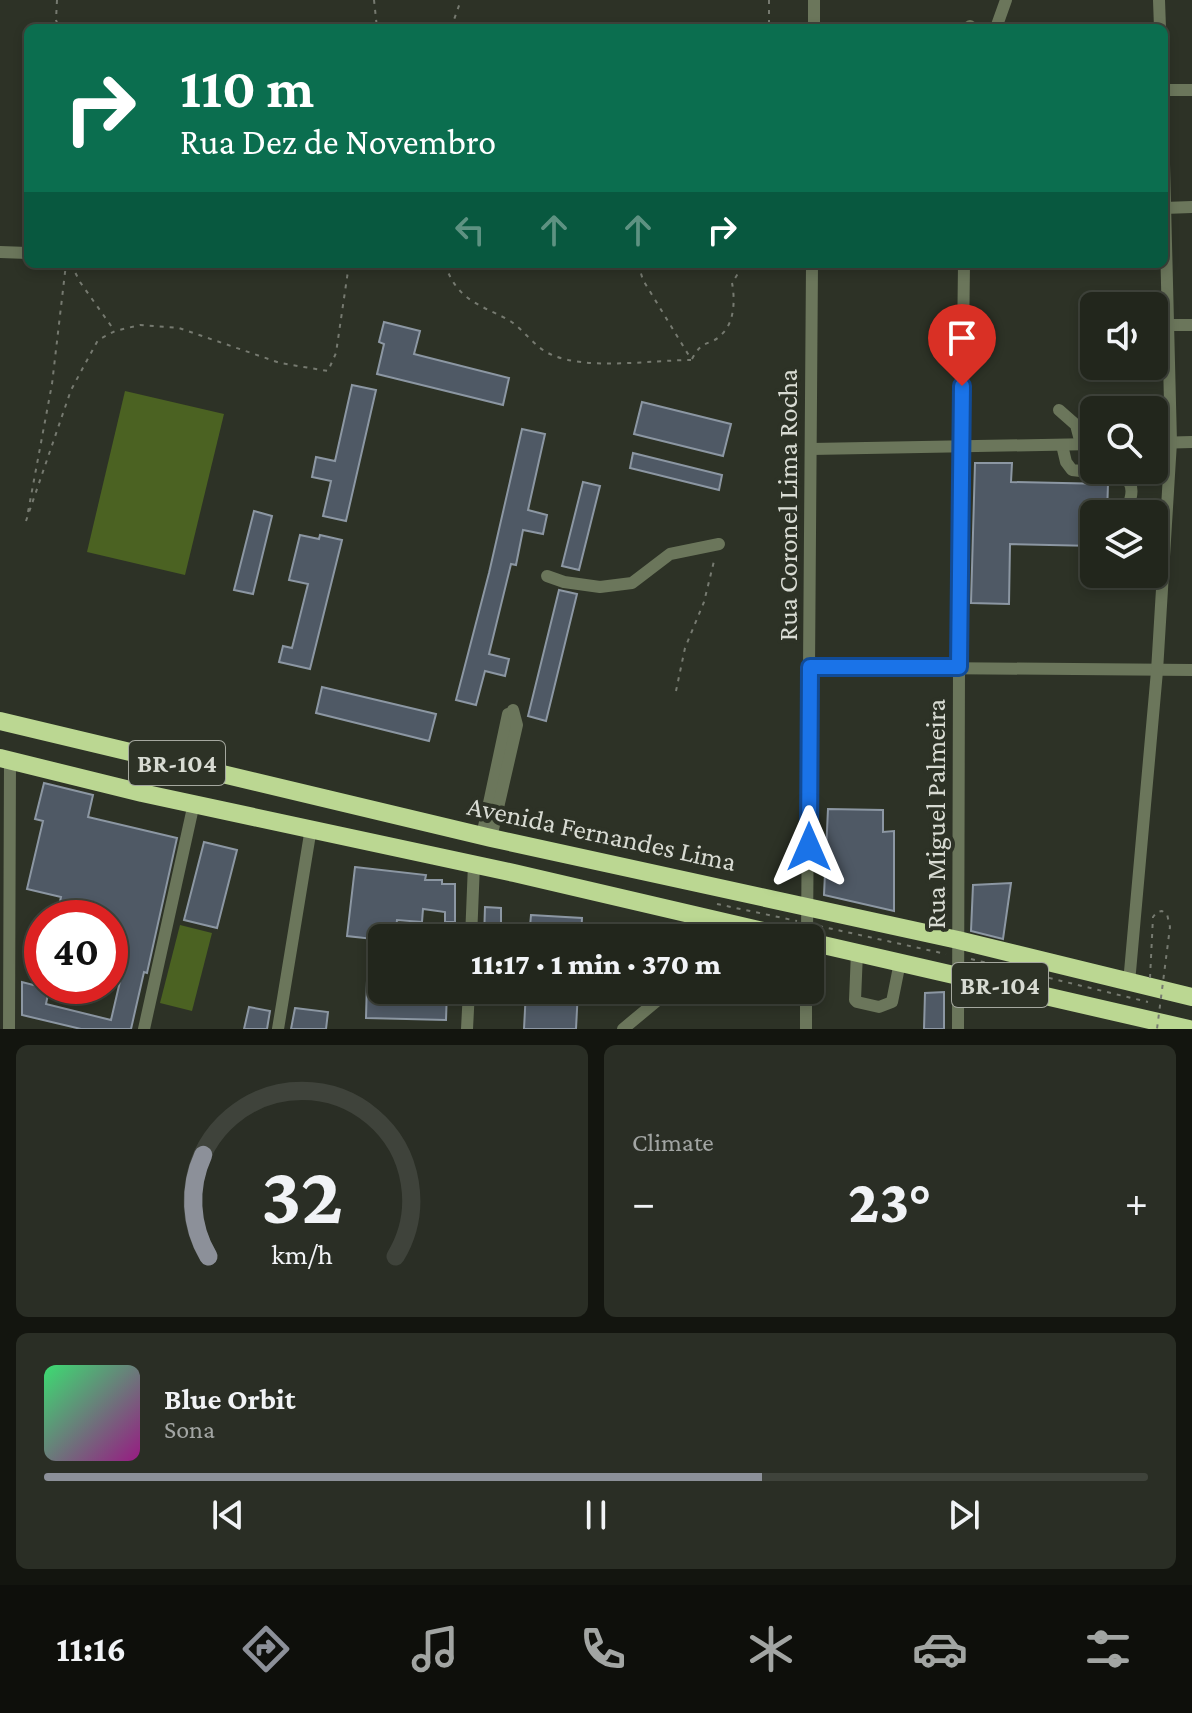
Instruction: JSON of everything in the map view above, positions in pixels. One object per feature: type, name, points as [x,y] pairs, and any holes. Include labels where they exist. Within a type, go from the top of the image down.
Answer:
[{"type":"highway","name":"Avenida Fernandes Lima","points":[[0,721],[487,837],[958,940],[1192,997]]},
{"type":"highway","name":"Avenida Fernandes Lima","points":[[5,759],[514,873],[707,924]]},
{"type":"highway","points":[[450,859],[487,837],[498,856],[514,873]]},
{"type":"highway","name":"BR-104","points":[[824,944],[1189,1029]]},
{"type":"street","points":[[814,0],[814,24]]},
{"type":"street","points":[[997,24],[1006,0]]},
{"type":"street","points":[[1159,0],[1160,24]]},
{"type":"street","points":[[1168,90],[1192,90]]},
{"type":"street","points":[[1168,208],[1192,207]]},
{"type":"street","points":[[0,252],[24,253]]},
{"type":"street","name":"Rua Coronel Lima Rocha","points":[[808,924],[812,268]]},
{"type":"street","name":"Rua Miguel Palmeira","points":[[958,1029],[964,268]]},
{"type":"street","points":[[1167,268],[1167,292]]},
{"type":"street","points":[[1129,983],[1157,671],[1171,442],[1168,325],[1192,325]]},
{"type":"street","points":[[1059,410],[1080,431]]},
{"type":"street","points":[[1168,442],[1192,442]]},
{"type":"street","points":[[811,449],[1080,444]]},
{"type":"street","points":[[1062,445],[1066,462],[1072,470],[1124,476],[1129,480],[1133,489],[1130,500]]},
{"type":"street","points":[[547,576],[564,582],[600,587],[632,583],[670,554],[719,544]]},
{"type":"street","points":[[810,667],[1192,670]]},
{"type":"street","points":[[487,837],[511,712]]},
{"type":"street","points":[[5,759],[9,1029]]},
{"type":"street","points":[[144,1029],[194,803]]},
{"type":"street","points":[[278,1029],[311,828]]},
{"type":"street","points":[[472,924],[474,864]]},
{"type":"street","points":[[857,952],[855,1000],[868,1005],[879,1007],[892,1002],[900,962]]},
{"type":"street","points":[[467,1029],[468,1004]]},
{"type":"street","points":[[623,1029],[654,1004]]},
{"type":"street","points":[[806,1004],[806,1029]]},
{"type":"street","points":[[645,1012],[646,1029]]},
{"type":"path","points":[[57,0],[58,24]]},
{"type":"path","points":[[374,0],[377,24]]},
{"type":"path","points":[[452,24],[461,0]]},
{"type":"path","points":[[769,0],[769,24]]},
{"type":"path","points":[[66,268],[52,384],[26,521],[71,390],[98,340],[115,331],[140,325],[179,328],[280,363],[328,371],[336,353],[348,268]]},
{"type":"path","points":[[73,268],[115,331]]},
{"type":"path","points":[[446,268],[451,282],[467,298],[515,323],[549,354],[578,361],[624,364],[691,360]]},
{"type":"path","points":[[639,268],[643,280],[691,360]]},
{"type":"path","points":[[691,360],[698,347],[722,334],[730,321],[735,296],[732,283],[741,268]]},
{"type":"path","points":[[676,691],[685,648],[704,602],[719,544]]},
{"type":"path","points":[[1150,978],[1153,917],[1162,911],[1167,914],[1170,927],[1157,1029]]},
{"type":"green space","points":[[125,391],[224,414],[185,575],[87,552]]},
{"type":"green space","points":[[180,925],[212,933],[192,1011],[160,1003]]},
{"type":"building","points":[[384,322],[420,331],[414,354],[509,378],[503,405],[377,374],[384,344],[379,342]]},
{"type":"building","points":[[352,385],[376,390],[346,521],[323,516],[331,481],[312,477],[316,457],[335,461]]},
{"type":"building","points":[[642,402],[731,424],[723,456],[634,434]]},
{"type":"building","points":[[522,429],[545,434],[528,510],[547,515],[543,534],[523,530],[516,565],[511,564],[489,654],[509,659],[505,676],[485,671],[476,705],[456,700]]},
{"type":"building","points":[[633,453],[722,475],[719,490],[630,468]]},
{"type":"building","points":[[975,463],[1012,463],[1011,482],[1108,484],[1107,500],[1080,500],[1080,546],[1010,544],[1009,604],[971,603]]},
{"type":"building","points":[[583,482],[600,486],[579,570],[562,566]]},
{"type":"building","points":[[254,511],[272,516],[253,594],[234,590]]},
{"type":"building","points":[[300,535],[342,540],[310,669],[279,662],[283,646],[292,648],[308,584],[289,580]]},
{"type":"building","points":[[559,590],[577,594],[546,721],[528,716]]},
{"type":"building","points":[[322,687],[436,714],[429,741],[316,713]]},
{"type":"building","points":[[44,783],[93,795],[88,817],[177,838],[147,973],[144,972],[131,1029],[81,1029],[22,1015],[22,982],[24,1004],[46,1004],[111,1020],[115,1004],[128,1004],[128,900],[60,900],[61,897],[27,889],[43,821],[35,819]]},
{"type":"building","points":[[828,809],[883,810],[883,832],[894,831],[894,911],[824,895]]},
{"type":"building","points":[[204,842],[237,850],[217,928],[184,920]]},
{"type":"building","points":[[355,867],[426,875],[425,880],[455,884],[455,922],[445,922],[445,912],[423,909],[422,922],[397,920],[396,924],[368,924],[368,938],[347,936]]},
{"type":"building","points":[[1011,883],[1003,939],[971,931],[973,885]]},
{"type":"building","points":[[485,907],[501,908],[501,924],[484,924]]},
{"type":"building","points":[[531,915],[582,918],[582,924],[530,924]]},
{"type":"building","points":[[367,980],[368,1004],[447,1004],[446,1020],[366,1018]]},
{"type":"building","points":[[944,992],[944,1029],[924,1029],[925,993]]},
{"type":"building","points":[[525,1004],[577,1004],[576,1029],[524,1029]]},
{"type":"building","points":[[249,1007],[270,1011],[267,1029],[244,1029]]},
{"type":"building","points":[[295,1008],[328,1012],[326,1029],[291,1029]]},
{"type":"route","points":[[809,847],[810,667],[959,667],[962,386]]}]
